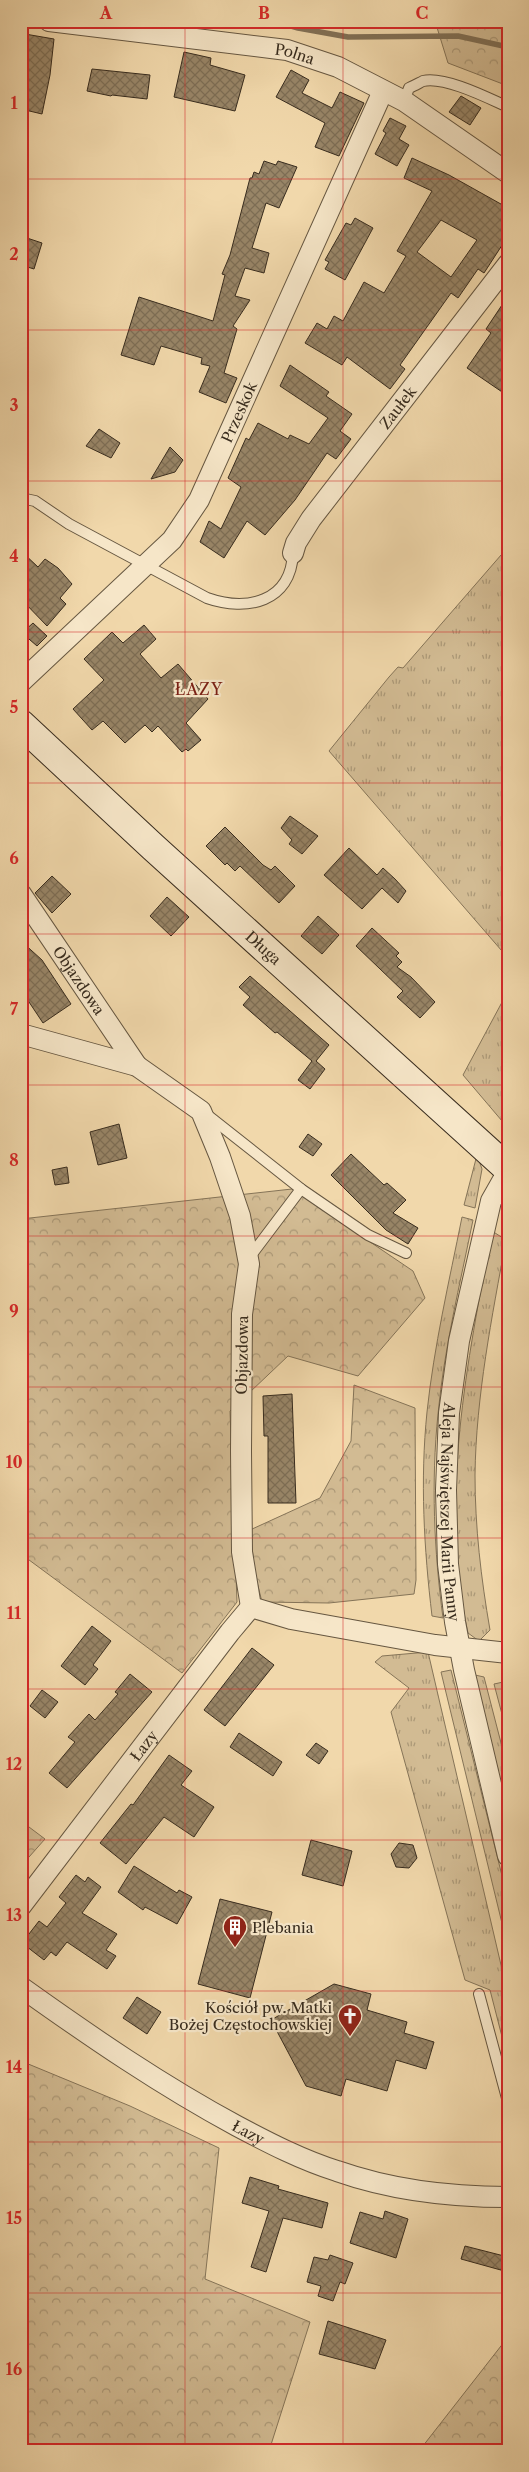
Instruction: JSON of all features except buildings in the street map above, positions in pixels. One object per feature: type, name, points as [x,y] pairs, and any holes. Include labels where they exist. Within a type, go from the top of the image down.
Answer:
[{"type":"street","name":"Polna","points":[[49,21],[287,50],[338,67],[404,101],[508,173]]},
{"type":"street","name":"Przeskok","points":[[21,682],[172,540],[199,500],[383,91]]},
{"type":"street","name":"Zaułek","points":[[293,553],[301,534],[311,519],[508,264]]},
{"type":"street","name":"Długa","points":[[21,724],[152,847],[508,1170]]},
{"type":"street","name":"Objazdowa","points":[[21,894],[137,1066]]},
{"type":"street","name":"Objazdowa","points":[[21,1034],[137,1066],[201,1111],[240,1216],[248,1259],[242,1314],[241,1451],[242,1552],[251,1607]]},
{"type":"street","name":"Aleja Najświętszej Marii Panny","points":[[508,1170],[491,1201],[459,1341],[449,1412],[446,1490],[448,1564],[459,1647],[508,1856]]},
{"type":"street","points":[[251,1607],[291,1619],[434,1645],[508,1653]]},
{"type":"street","name":"Łazy","points":[[21,1906],[251,1607]]},
{"type":"street","name":"Łazy","points":[[21,1987],[147,2075],[284,2150],[337,2172],[385,2184],[464,2197],[508,2197]]},
{"type":"lane","points":[[404,101],[409,88],[424,81],[439,82],[477,93],[508,107]]},
{"type":"lane","points":[[21,498],[35,501],[69,524],[146,563],[207,598],[224,604],[261,602],[283,584],[292,568],[293,553]]},
{"type":"lane","name":"Objazdowa","points":[[201,1111],[301,1189],[368,1234],[406,1253]]},
{"type":"lane","points":[[248,1259],[301,1189]]},
{"type":"lane","points":[[479,1994],[508,2102]]},
{"type":"green space","points":[[435,21],[508,21],[508,86],[448,63]]},
{"type":"green space","points":[[508,547],[508,958],[329,751],[389,677],[398,667],[403,668]]},
{"type":"green space","points":[[508,991],[508,1128],[463,1075]]},
{"type":"green space","points":[[477,1155],[482,1169],[475,1208],[464,1205]]},
{"type":"green space","points":[[292,1189],[413,1271],[425,1298],[358,1376],[288,1356],[230,1411],[237,1602],[182,1673],[21,1554],[21,1219]]},
{"type":"green space","points":[[462,1217],[473,1220],[444,1365],[436,1440],[434,1516],[443,1618],[432,1616],[429,1591],[423,1489],[425,1438],[427,1412],[442,1314]]},
{"type":"green space","points":[[492,1231],[506,1240],[486,1357],[476,1445],[475,1494],[477,1533],[490,1630],[479,1641],[468,1633],[460,1582],[456,1532],[456,1481],[466,1381]]},
{"type":"green space","points":[[354,1385],[415,1408],[416,1580],[414,1594],[329,1603],[262,1602],[255,1574],[250,1530],[320,1498],[351,1441]]},
{"type":"green space","points":[[428,1652],[508,1995],[508,2060],[490,1990],[465,1980],[391,1712],[409,1688],[375,1662],[382,1656]]},
{"type":"green space","points":[[451,1670],[508,1900],[508,1948],[441,1672]]},
{"type":"green space","points":[[475,1675],[484,1677],[508,1770],[508,1813]]},
{"type":"green space","points":[[508,1681],[508,1737],[494,1684]]},
{"type":"green space","points":[[21,1821],[45,1839],[21,1866]]},
{"type":"green space","points":[[21,2061],[130,2106],[219,2148],[205,2279],[310,2322],[269,2451],[21,2451]]},
{"type":"green space","points":[[508,2337],[508,2451],[419,2451]]},
{"type":"waterway","points":[[274,21],[298,28],[348,37],[458,36],[508,47]]},
{"type":"place","name":"Plebania","points":[[235,1948]]},
{"type":"place","name":"Kościół pw. Matki Bożej Częstochowskiej","points":[[350,2037]]},
{"type":"district","name":"ŁAZY","points":[[199,689]]}]
